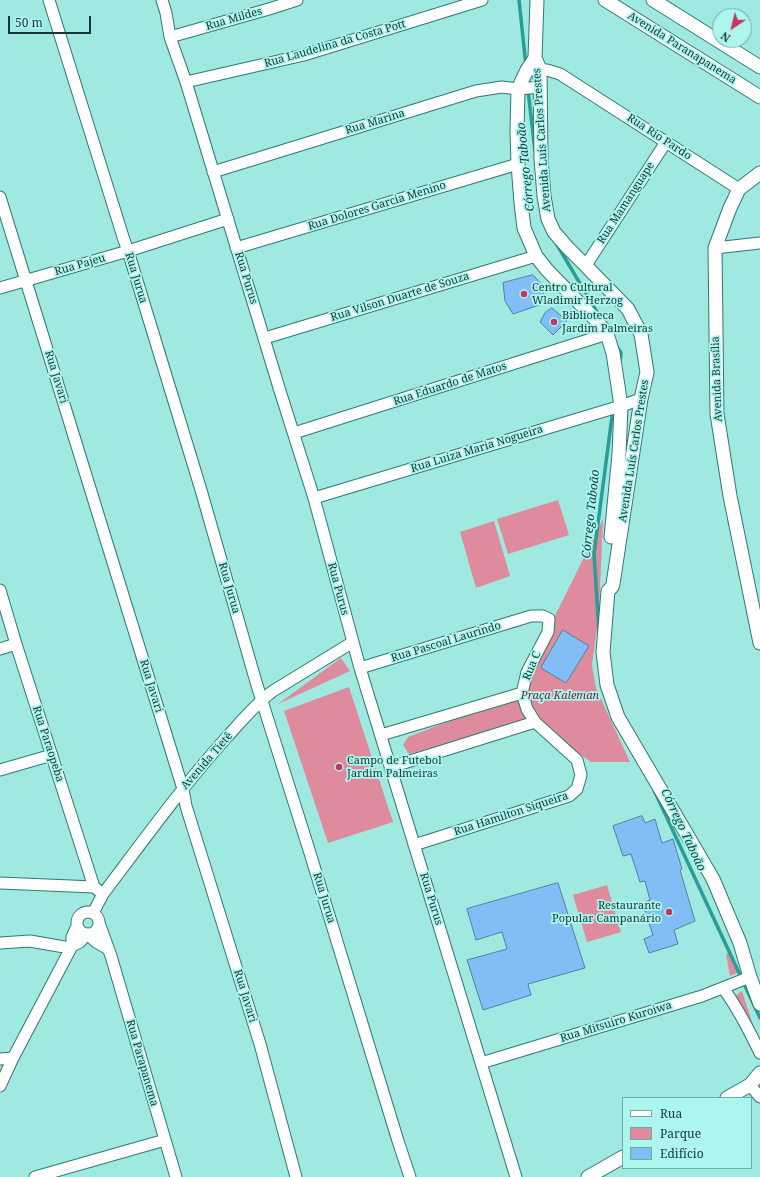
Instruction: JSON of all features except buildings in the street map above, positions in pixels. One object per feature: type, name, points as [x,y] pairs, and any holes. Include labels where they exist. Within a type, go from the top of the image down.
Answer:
[{"type":"street","name":"Rua Jurua","points":[[49,0],[128,251],[201,490],[262,699],[410,1177]]},
{"type":"street","name":"Rua Purus","points":[[162,0],[170,37],[186,82],[314,498],[360,668],[516,1177]]},
{"type":"street","name":"Rua Mildes","points":[[170,37],[297,0]]},
{"type":"street","name":"Rua Laudelina da Costa Pott","points":[[186,82],[304,55],[482,0]]},
{"type":"street","name":"Avenida Paranapanema","points":[[605,0],[760,97]]},
{"type":"street","points":[[653,0],[760,67]]},
{"type":"street","name":"Avenida Luís Carlos Prestes","points":[[539,2],[538,64],[540,87],[541,160],[544,196],[548,219],[554,232],[566,247],[628,309],[641,334],[647,372],[641,399],[613,584],[612,588],[608,591]]},
{"type":"street","name":"Avenida Luís Carlos Prestes","points":[[538,64],[527,70],[518,89],[518,164],[524,228],[536,256],[547,270],[596,320],[607,334],[613,353],[621,406],[619,454],[606,581],[606,589],[608,591],[603,652],[607,685],[618,717],[713,879],[740,944],[760,1004]]},
{"type":"street","name":"Rua Rio Pardo","points":[[538,64],[560,74],[739,189]]},
{"type":"street","name":"Rua Marina","points":[[213,172],[476,91],[502,87],[518,89],[540,87]]},
{"type":"street","name":"Rua Mamanguape","points":[[586,266],[666,142]]},
{"type":"street","name":"Rua Dolores Garcia Menino","points":[[236,248],[518,164]]},
{"type":"street","name":"Avenida Brasília","points":[[760,173],[739,189],[715,248],[717,414],[730,496],[760,643]]},
{"type":"street","name":"Rua Javari","points":[[0,198],[183,789],[186,806],[260,1044],[296,1177]]},
{"type":"street","name":"Rua Pajeu","points":[[0,288],[128,251],[228,219]]},
{"type":"street","points":[[715,248],[760,243]]},
{"type":"street","name":"Rua Vilson Duarte de Souza","points":[[264,338],[536,256]]},
{"type":"street","name":"Rua Eduardo de Matos","points":[[294,433],[607,334]]},
{"type":"street","name":"Rua Luíza Maria Nogueira","points":[[314,498],[641,399]]},
{"type":"street","name":"Rua Paraopeba","points":[[0,590],[52,755],[98,890]]},
{"type":"street","name":"Rua Pascoal Laurindo","points":[[360,668],[531,616]]},
{"type":"street","name":"Rua C","points":[[531,616],[543,616],[550,620],[548,632],[527,672],[522,693],[527,709],[535,722],[577,760]]},
{"type":"street","name":"Avenida Tietê","points":[[93,913],[98,890],[212,754],[262,699],[353,642]]},
{"type":"street","points":[[0,649],[16,644]]},
{"type":"street","points":[[381,735],[522,693]]},
{"type":"street","points":[[391,767],[535,722]]},
{"type":"street","points":[[0,770],[52,755]]},
{"type":"street","name":"Rua Hamilton Siqueira","points":[[414,845],[569,796],[577,789],[580,775],[577,760]]},
{"type":"street","points":[[0,883],[98,890]]},
{"type":"street","points":[[0,943],[30,941],[71,947],[80,942],[87,934],[97,930],[99,924],[98,919],[93,913],[85,912],[79,916],[76,922],[77,926],[72,937],[71,947],[0,1086]]},
{"type":"street","name":"Rua Parapanema","points":[[99,924],[108,949],[176,1177]]},
{"type":"street","points":[[77,926],[81,932],[87,934],[96,942],[108,949]]},
{"type":"street","name":"Rua Mitsuiro Kuroiwa","points":[[481,1063],[702,996],[750,977]]},
{"type":"street","points":[[723,988],[733,1001],[760,1053]]},
{"type":"street","points":[[0,1059],[13,1058]]},
{"type":"street","points":[[729,1097],[750,1085],[760,1073]]},
{"type":"street","points":[[750,1085],[760,1097]]},
{"type":"street","points":[[35,1177],[165,1140]]},
{"type":"street","points":[[588,1177],[622,1158]]},
{"type":"green space","points":[[558,500],[569,535],[508,554],[497,519]]},
{"type":"green space","name":"Praça Kaleman","points":[[603,519],[599,612],[592,665],[596,688],[630,762],[591,762],[535,722],[409,754],[403,745],[408,737],[522,693],[532,662]]},
{"type":"green space","points":[[494,521],[510,576],[476,588],[460,532]]},
{"type":"green space","points":[[341,658],[350,671],[278,704]]},
{"type":"green space","name":"Campo de Futebol Jardim Palmeiras","points":[[349,687],[393,822],[328,843],[284,711]]},
{"type":"green space","points":[[607,885],[621,932],[587,942],[573,895]]},
{"type":"green space","points":[[732,953],[739,972],[730,976],[726,954]]},
{"type":"green space","points":[[742,991],[753,1025],[735,996]]},
{"type":"waterway","name":"Córrego Taboão","points":[[519,0],[526,66]]},
{"type":"waterway","name":"Córrego Taboão","points":[[528,90],[535,151]]},
{"type":"waterway","name":"Córrego Taboão","points":[[556,243],[598,314]]},
{"type":"waterway","name":"Córrego Taboão","points":[[617,347],[621,353],[620,362]]},
{"type":"waterway","name":"Córrego Taboão","points":[[599,632],[594,554],[613,409]]},
{"type":"waterway","name":"Córrego Taboão","points":[[654,790],[760,1018]]},
{"type":"place","name":"Centro Cultural Wladimir Herzog","points":[[524,294]]},
{"type":"place","name":"Biblioteca Jardim Palmeiras","points":[[554,322]]},
{"type":"place","name":"Campo de Futebol Jardim Palmeiras","points":[[339,767]]},
{"type":"place","name":"Restaurante Popular Campanário","points":[[669,912]]}]
